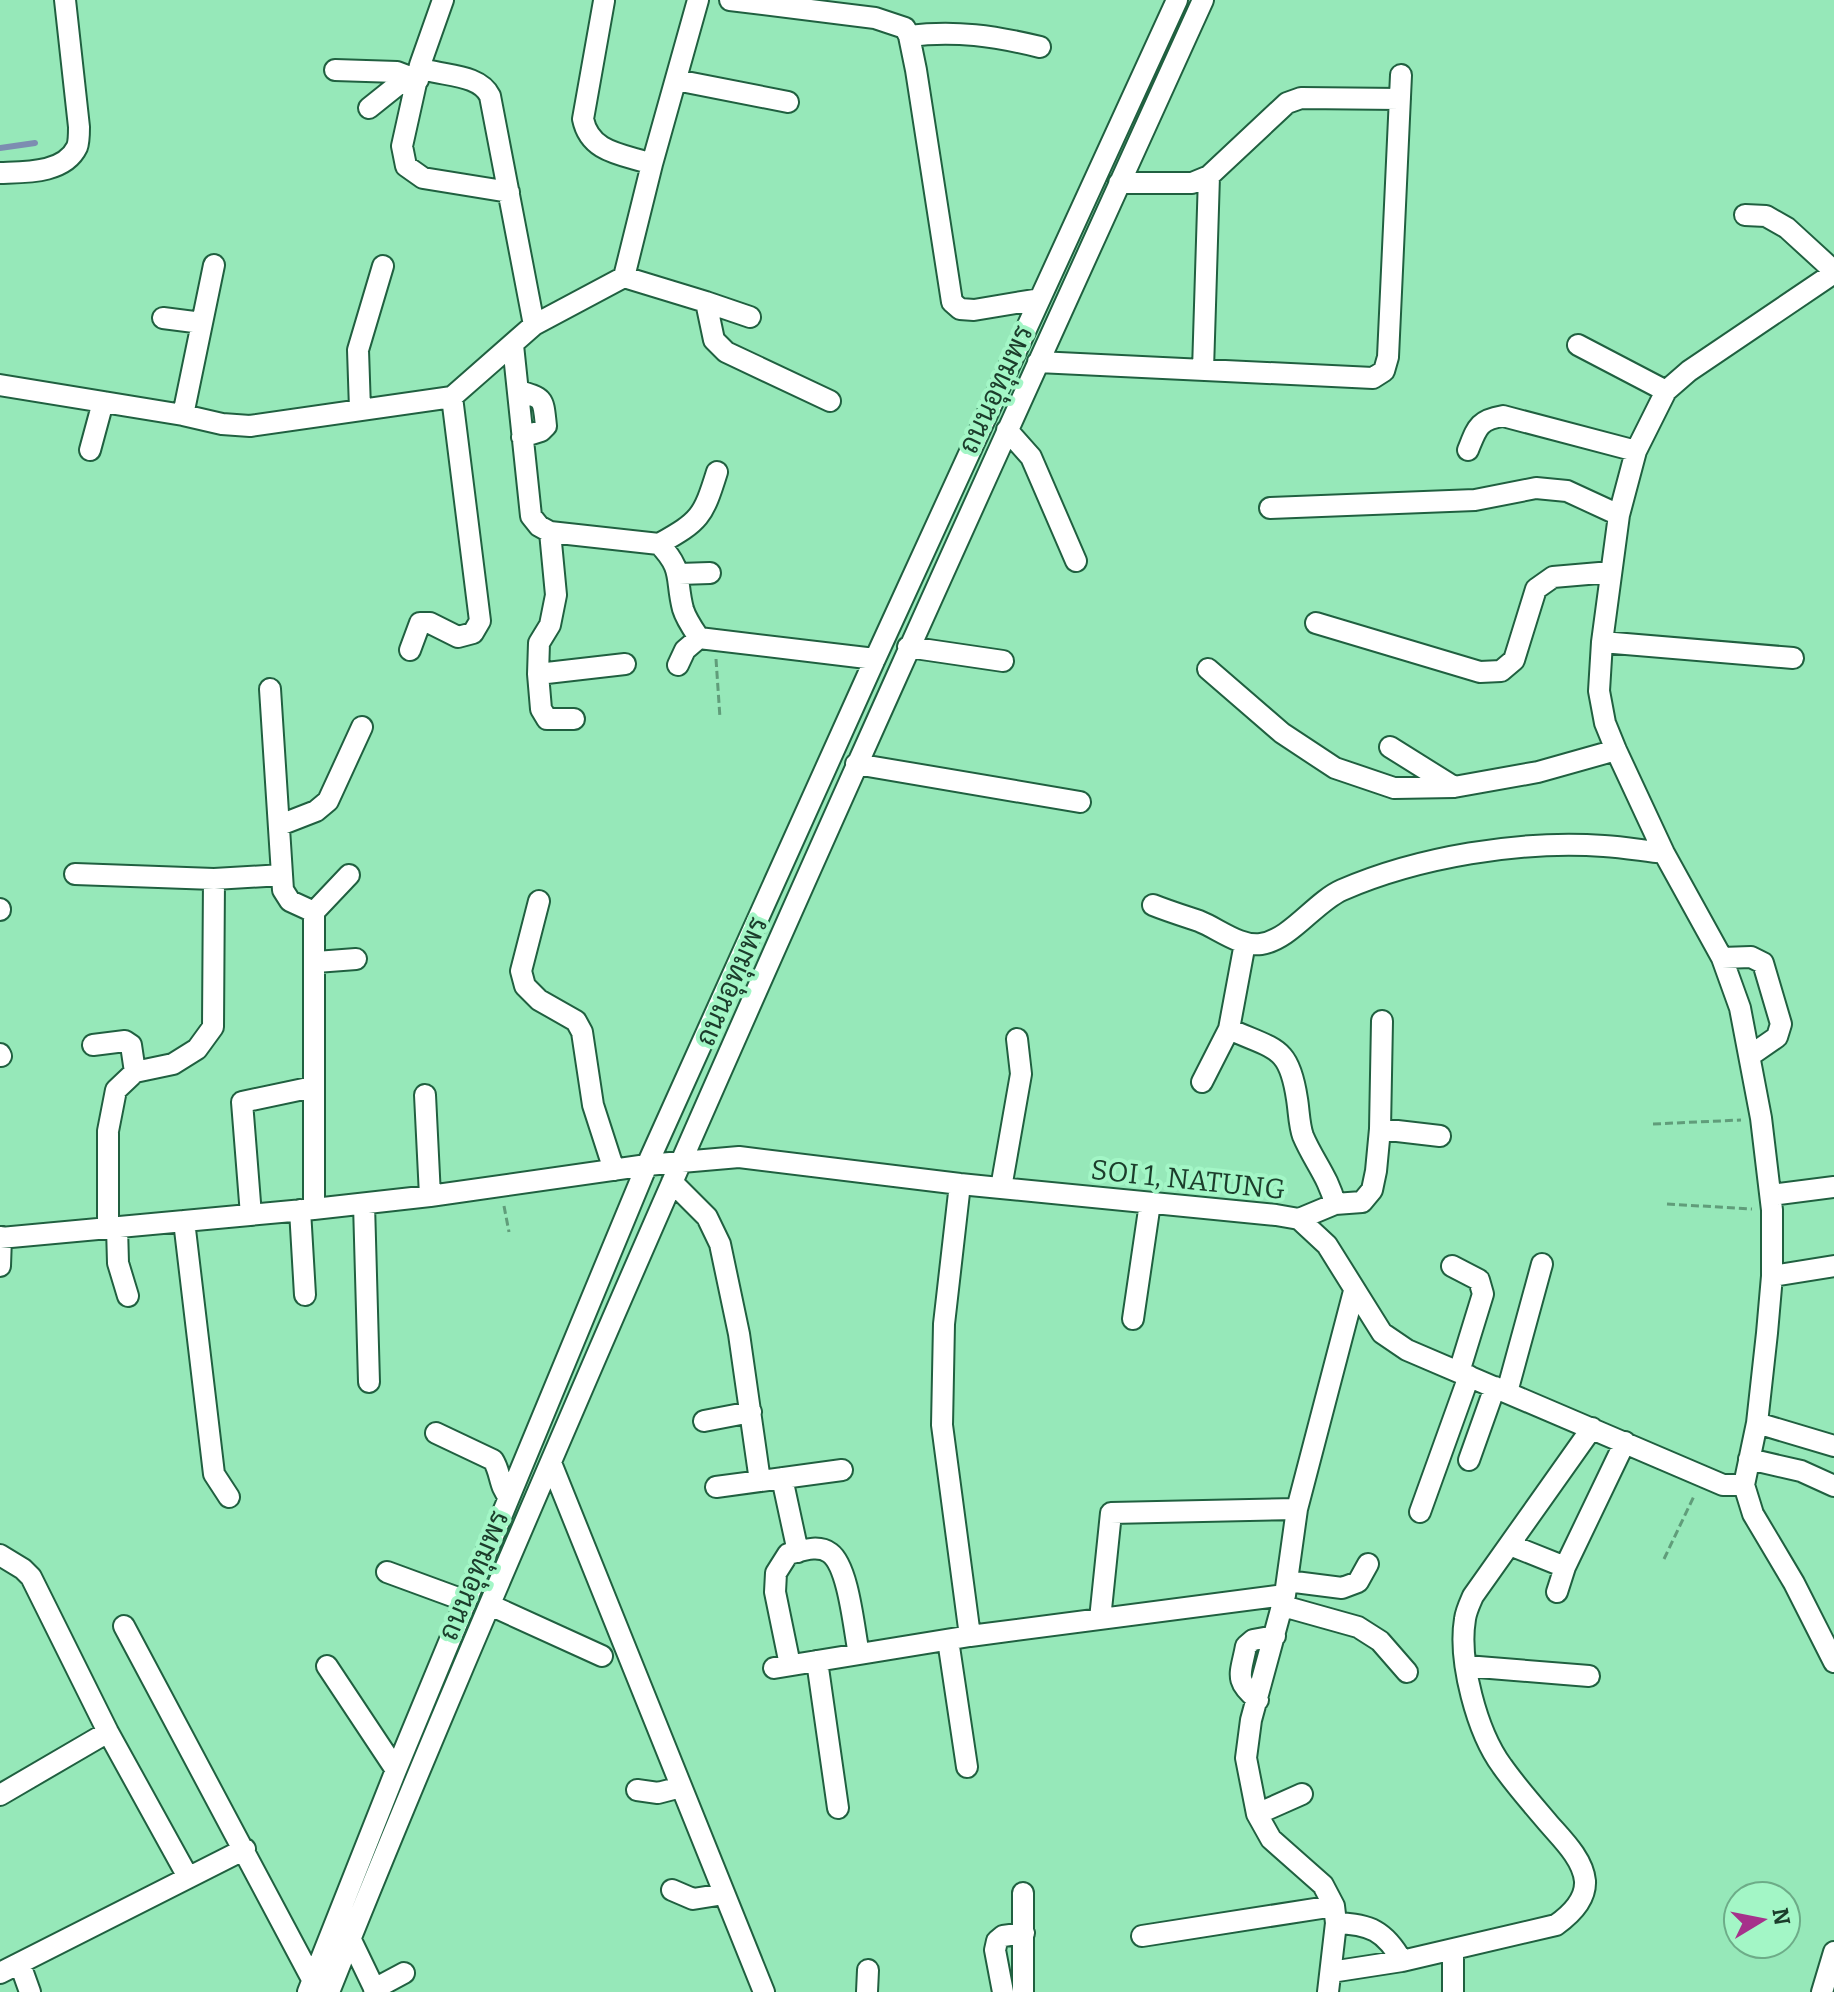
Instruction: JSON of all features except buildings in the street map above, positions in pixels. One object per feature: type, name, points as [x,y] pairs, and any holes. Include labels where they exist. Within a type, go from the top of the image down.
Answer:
[{"type":"street","points":[[0,173],[40,171],[64,160],[77,147],[79,127],[65,0]]},
{"type":"street","points":[[443,0],[416,74],[402,146],[406,166],[423,178],[509,192]]},
{"type":"street","points":[[624,277],[698,0]]},
{"type":"street","points":[[730,0],[875,18],[905,28],[909,36],[952,302],[960,309],[974,310],[1040,299]]},
{"type":"street","name":"ถนนอุทุมพร","points":[[316,1988],[396,1770],[647,1165],[1177,0]]},
{"type":"street","name":"ถนนอุทุมพร","points":[[316,1988],[350,1938],[672,1182],[908,647],[1203,0]]},
{"type":"street","points":[[604,1],[583,119],[587,135],[600,147],[652,164]]},
{"type":"street","points":[[909,36],[943,32],[994,35],[1040,47]]},
{"type":"street","points":[[335,70],[416,74]]},
{"type":"street","points":[[369,108],[416,74],[427,70],[475,81],[486,87],[534,325]]},
{"type":"street","points":[[1038,362],[1373,378],[1384,371],[1388,357],[1401,75]]},
{"type":"street","points":[[676,80],[788,102]]},
{"type":"street","points":[[1119,183],[1192,183],[1209,176],[1287,103],[1301,98],[1400,99]]},
{"type":"street","points":[[1203,370],[1209,176]]},
{"type":"street","points":[[1745,215],[1766,216],[1787,228],[1834,272],[1689,371],[1666,391],[1636,451],[1619,515],[1602,642],[1599,691],[1605,723],[1616,750],[1664,853],[1722,958],[1740,1008],[1751,1055],[1772,1203],[1772,1276],[1757,1423],[1744,1485],[1753,1514],[1794,1583],[1834,1662]]},
{"type":"street","points":[[183,415],[214,265]]},
{"type":"street","points":[[360,409],[358,350],[383,266]]},
{"type":"street","points":[[0,385],[222,424],[250,426],[452,397],[534,325],[624,277],[750,317]]},
{"type":"street","points":[[706,302],[714,340],[726,352],[830,401]]},
{"type":"street","points":[[163,318],[202,323]]},
{"type":"street","points":[[513,345],[531,516],[539,526],[550,532],[659,544],[687,528],[706,508],[717,472]]},
{"type":"street","points":[[1578,345],[1666,391]]},
{"type":"street","points":[[410,650],[420,623],[430,623],[458,637],[473,633],[480,621],[452,397]]},
{"type":"street","points":[[90,450],[103,402]]},
{"type":"street","points":[[1468,450],[1477,429],[1486,419],[1503,416],[1636,451]]},
{"type":"street","points":[[1007,430],[1031,457],[1076,561]]},
{"type":"street","points":[[1270,508],[1475,500],[1536,488],[1567,491],[1619,515]]},
{"type":"street","points":[[550,532],[556,595],[550,625],[539,643],[541,709],[547,719],[574,719]]},
{"type":"street","points":[[659,544],[673,558],[679,574],[683,610],[707,639]]},
{"type":"street","points":[[1316,623],[1480,672],[1501,671],[1514,660],[1536,589],[1553,577],[1611,572]]},
{"type":"street","points":[[679,574],[710,573]]},
{"type":"street","points":[[678,665],[685,650],[707,639],[875,659]]},
{"type":"street","points":[[1602,642],[1793,658]]},
{"type":"street","points":[[908,647],[1003,661]]},
{"type":"street","points":[[538,674],[625,664]]},
{"type":"street","points":[[1208,669],[1282,733],[1335,768],[1394,788],[1454,787],[1538,772],[1616,750]]},
{"type":"street","points":[[270,689],[283,890],[290,901],[314,912]]},
{"type":"street","points":[[280,825],[316,811],[328,801],[362,727]]},
{"type":"street","points":[[1390,747],[1454,787]]},
{"type":"street","points":[[856,764],[1080,802]]},
{"type":"street","points":[[1153,905],[1245,943],[1261,944],[1276,939],[1337,892],[1382,874],[1428,861],[1553,845],[1603,846],[1664,853]]},
{"type":"street","points":[[75,874],[214,879],[282,875]]},
{"type":"street","points":[[305,1295],[316,962],[314,912],[349,875]]},
{"type":"street","points":[[128,1296],[112,1228],[108,1131],[116,1090],[135,1072],[173,1064],[197,1049],[213,1027],[214,879]]},
{"type":"street","points":[[539,901],[521,971],[525,986],[539,1000],[576,1021],[582,1032],[593,1105],[614,1170]]},
{"type":"street","points":[[1202,1082],[1229,1029],[1245,943]]},
{"type":"street","points":[[1722,958],[1751,957],[1763,963],[1781,1024],[1777,1037],[1751,1055]]},
{"type":"street","points":[[316,962],[356,959]]},
{"type":"street","points":[[1299,1219],[1335,1204],[1362,1202],[1372,1190],[1380,1129],[1382,1021]]},
{"type":"street","points":[[1229,1029],[1287,1058],[1293,1072],[1302,1134],[1327,1177],[1335,1204]]},
{"type":"street","points":[[1001,1188],[1021,1074],[1017,1039]]},
{"type":"street","points":[[93,1045],[125,1041],[131,1045],[135,1072]]},
{"type":"street","points":[[251,1215],[242,1102],[313,1087]]},
{"type":"street","points":[[425,1095],[430,1196]]},
{"type":"street","points":[[1380,1129],[1440,1136]]},
{"type":"street","name":"SOI 1, NATUNG","points":[[1,1238],[364,1204],[647,1165],[739,1157],[960,1184],[1299,1219],[1327,1245],[1382,1333],[1407,1350],[1723,1485],[1744,1485]]},
{"type":"street","points":[[672,1182],[707,1217],[720,1244],[739,1334],[760,1481]]},
{"type":"street","points":[[960,1184],[944,1324],[942,1425],[970,1636]]},
{"type":"street","points":[[1772,1203],[1834,1187]]},
{"type":"street","points":[[1133,1319],[1150,1203]]},
{"type":"street","points":[[364,1204],[369,1382]]},
{"type":"street","points":[[184,1221],[214,1474],[229,1497]]},
{"type":"street","points":[[0,1266],[1,1238]]},
{"type":"street","points":[[1469,1460],[1501,1389],[1542,1264]]},
{"type":"street","points":[[1420,1512],[1464,1374],[1483,1294],[1479,1280],[1452,1266]]},
{"type":"street","points":[[1772,1276],[1834,1266]]},
{"type":"street","points":[[1354,1291],[1297,1509],[1285,1594],[1251,1720],[1246,1758],[1257,1814],[1271,1839],[1323,1885],[1335,1914],[1330,1982],[1402,1961],[1556,1925],[1576,1907],[1582,1896],[1585,1881],[1572,1852],[1500,1765],[1479,1718],[1466,1666],[1463,1638],[1465,1616],[1473,1596],[1592,1428]]},
{"type":"street","points":[[704,1421],[751,1412]]},
{"type":"street","points":[[1757,1423],[1834,1446]]},
{"type":"street","points":[[436,1433],[493,1460],[503,1490],[509,1497]]},
{"type":"street","points":[[1557,1592],[1565,1567],[1625,1442]]},
{"type":"street","points":[[1749,1459],[1801,1471],[1834,1486]]},
{"type":"street","points":[[551,1463],[764,1992]]},
{"type":"street","points":[[716,1487],[842,1470]]},
{"type":"street","points":[[782,1478],[798,1552]]},
{"type":"street","points":[[1100,1619],[1111,1513],[1297,1509]]},
{"type":"street","points":[[1510,1545],[1565,1567]]},
{"type":"street","points":[[859,1654],[841,1566],[829,1552],[816,1548],[788,1554],[776,1573],[782,1667],[970,1636],[1342,1588],[1358,1582],[1368,1564]]},
{"type":"street","points":[[0,1555],[31,1577],[108,1732],[188,1877]]},
{"type":"street","points":[[387,1572],[466,1601]]},
{"type":"street","points":[[1285,1594],[1358,1627],[1380,1641],[1407,1672]]},
{"type":"street","points":[[490,1605],[602,1656]]},
{"type":"street","points":[[124,1626],[245,1849],[316,1988]]},
{"type":"street","points":[[948,1640],[967,1767]]},
{"type":"street","points":[[817,1661],[838,1808]]},
{"type":"street","points":[[327,1666],[396,1770]]},
{"type":"street","points":[[1466,1666],[1589,1676]]},
{"type":"street","points":[[0,1795],[108,1732]]},
{"type":"street","points":[[637,1790],[658,1793],[681,1787]]},
{"type":"street","points":[[1257,1814],[1302,1794]]},
{"type":"street","points":[[0,1973],[245,1849]]},
{"type":"street","points":[[672,1890],[693,1899],[724,1894]]},
{"type":"street","points":[[1023,1893],[1023,1992]]},
{"type":"street","points":[[1142,1936],[1335,1914],[1379,1932],[1391,1942],[1402,1961]]},
{"type":"street","points":[[1003,1992],[995,1950],[997,1941],[1003,1936],[1024,1933]]},
{"type":"street","points":[[350,1938],[375,1990],[404,1973]]},
{"type":"street","points":[[1453,1950],[1453,1992]]},
{"type":"street","points":[[1822,1992],[1834,1952]]},
{"type":"street","points":[[20,1964],[30,1992]]},
{"type":"street","points":[[867,1992],[868,1970]]},
{"type":"path","points":[[707,639],[720,718]]},
{"type":"path","points":[[1653,1124],[1761,1118]]},
{"type":"path","points":[[500,1186],[509,1232]]},
{"type":"path","points":[[1667,1204],[1772,1203]]},
{"type":"path","points":[[1664,1559],[1703,1476]]},
{"type":"waterway","points":[[0,148],[35,143]]}]
